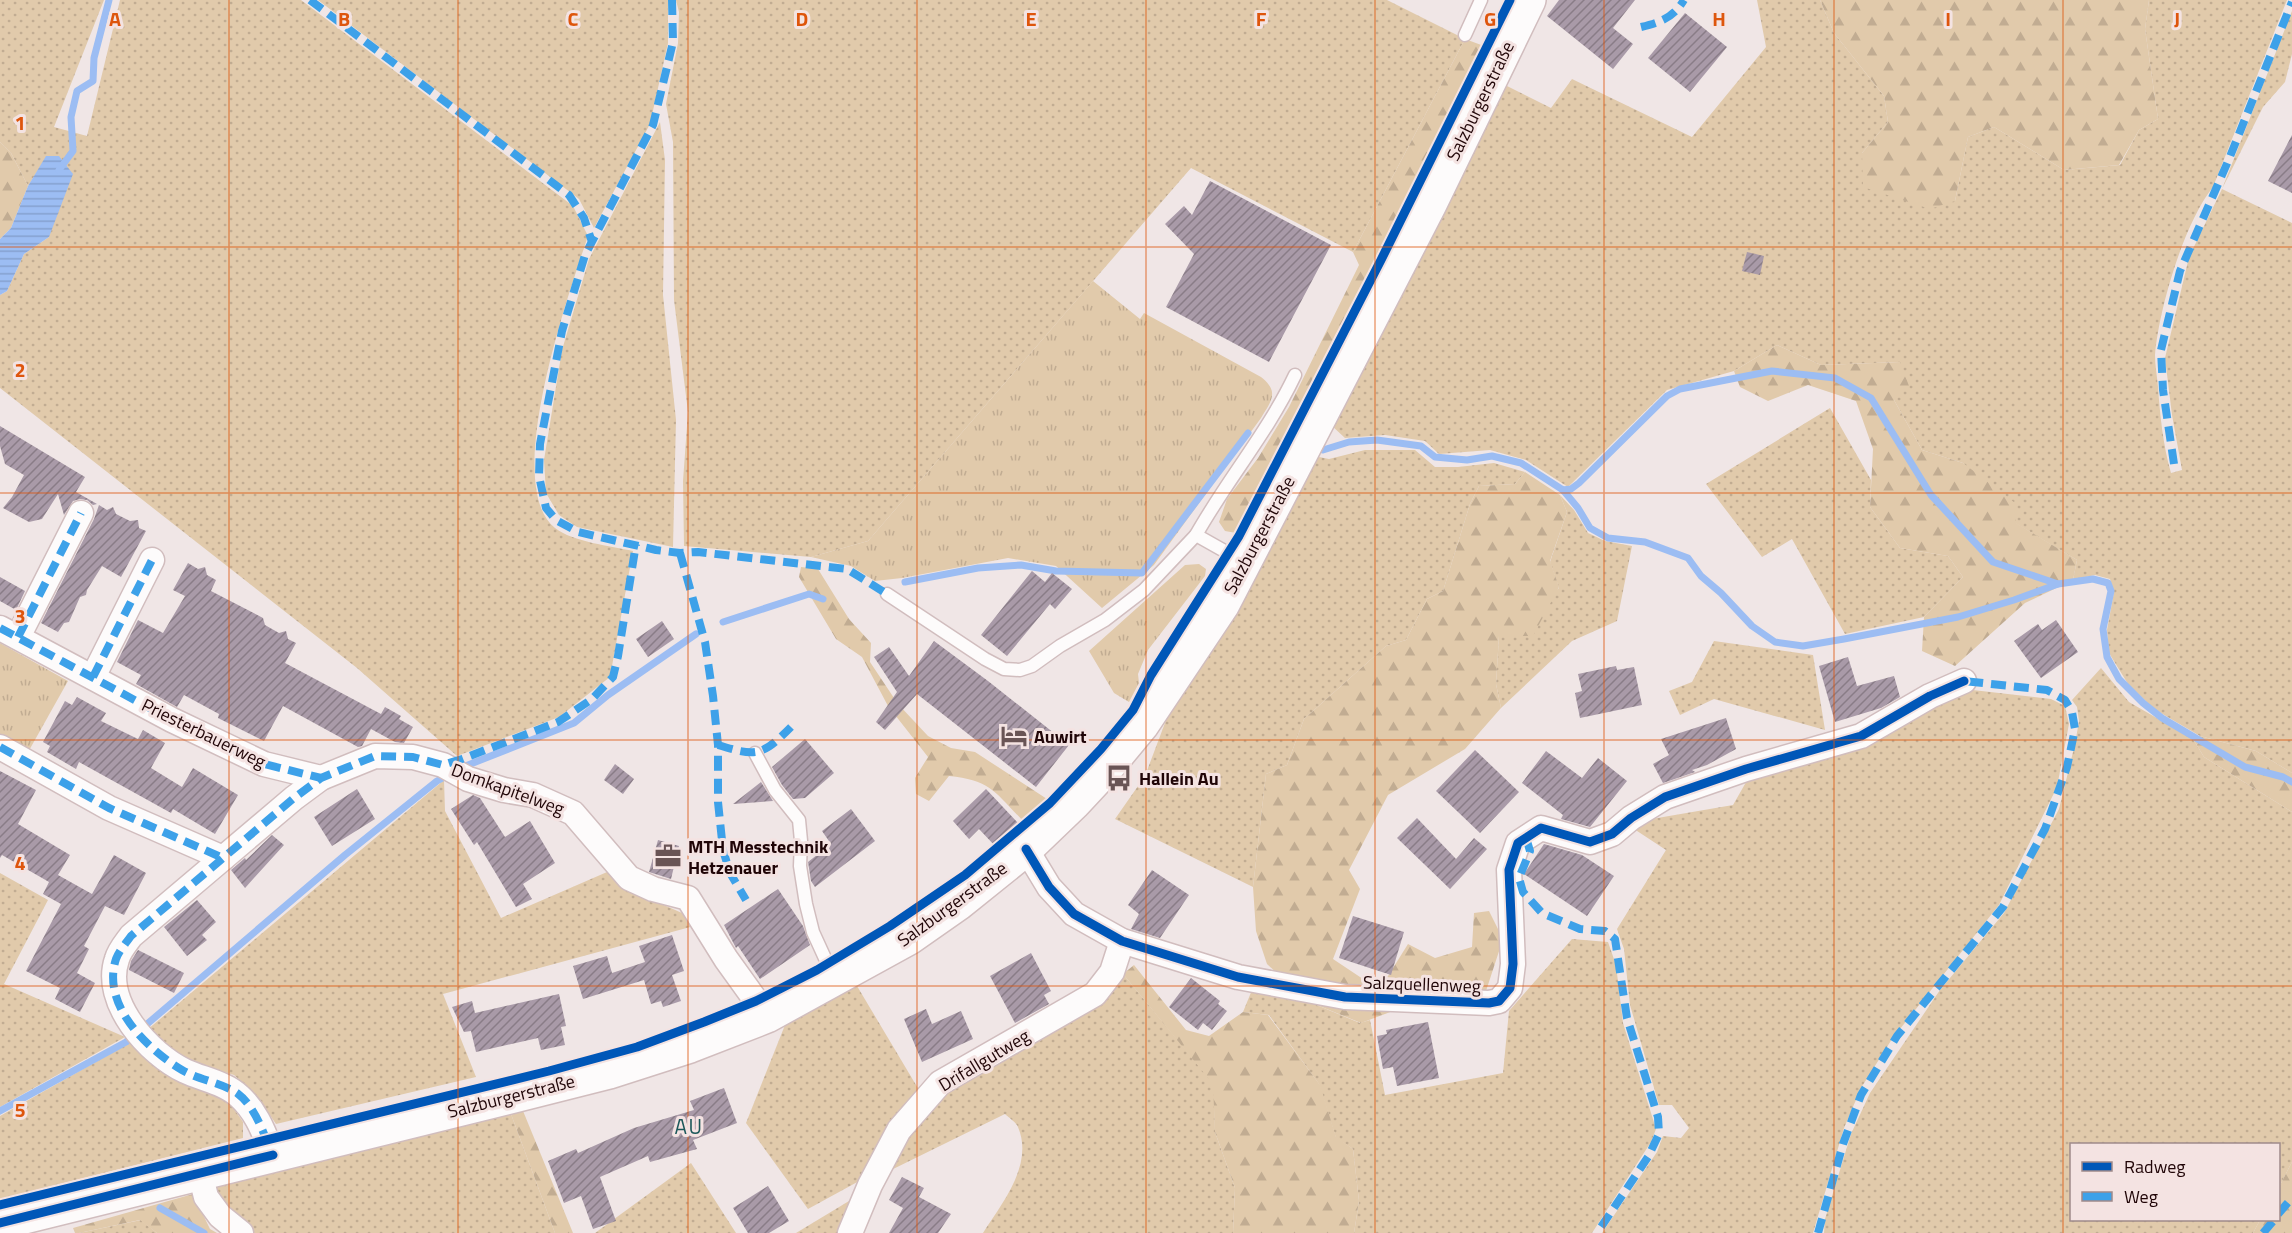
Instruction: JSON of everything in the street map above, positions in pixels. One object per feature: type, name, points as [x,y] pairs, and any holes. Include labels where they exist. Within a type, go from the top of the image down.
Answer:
[{"type":"main road","name":"Salzburgerstraße","points":[[0,1223],[203,1184],[273,1155],[609,1072],[690,1047],[767,1016],[909,938],[959,903],[1026,849],[1075,802],[1142,725],[1201,639],[1245,562],[1429,206],[1528,0]]},
{"type":"street","name":"Priesterbauerweg","points":[[81,513],[9,632],[172,720],[264,764],[321,778]]},
{"type":"street","points":[[93,677],[152,560]]},
{"type":"street","name":"Salzquellenweg","points":[[1026,849],[1049,887],[1074,914],[1122,940],[1238,977],[1345,997],[1489,1004],[1499,1001],[1510,988],[1513,952],[1509,870],[1518,843],[1541,828],[1590,842],[1612,834],[1631,818],[1665,797],[1746,769],[1861,736],[1930,696],[1964,681]]},
{"type":"street","points":[[0,747],[109,808],[223,858]]},
{"type":"street","name":"Domkapitelweg","points":[[273,1155],[256,1115],[238,1094],[184,1071],[162,1056],[138,1032],[116,999],[113,982],[117,959],[131,936],[294,798],[321,778],[375,756],[413,757],[443,765],[468,779],[504,790],[533,795],[573,813],[629,878],[653,889],[688,898],[726,959],[767,1016]]},
{"type":"street","name":"Drifallgutweg","points":[[850,1233],[870,1185],[899,1130],[940,1083],[1095,994],[1112,972],[1122,940]]},
{"type":"street","points":[[203,1184],[220,1216],[241,1233]]},
{"type":"lane","points":[[1465,35],[1481,0]]},
{"type":"lane","points":[[887,594],[984,659],[1005,669],[1020,670],[1032,666],[1060,646],[1105,620],[1144,590],[1196,535],[1209,511],[1277,411],[1295,375]]},
{"type":"lane","points":[[1196,535],[1245,562]]},
{"type":"lane","points":[[755,753],[775,790],[799,820],[800,866],[806,904],[813,932],[835,979]]},
{"type":"green space","points":[[0,0],[104,0],[54,127],[87,136],[120,0],[301,0],[573,206],[588,236],[567,300],[544,387],[537,432],[535,472],[540,505],[555,528],[582,540],[633,551],[610,677],[559,717],[457,756],[357,668],[0,388],[0,295],[7,291],[24,254],[49,237],[47,156],[28,186],[11,153],[0,142]]},
{"type":"green space","points":[[318,0],[668,0],[668,43],[650,124],[594,228],[579,199]]},
{"type":"green space","points":[[676,0],[1387,0],[1465,39],[1353,252],[1191,168],[868,541],[811,557],[684,546],[683,481],[688,412],[674,300],[673,142],[666,104],[678,43],[679,12]]},
{"type":"green space","points":[[1757,0],[1820,0],[1834,33],[1884,96],[1888,122],[1862,153],[1955,201],[1968,137],[1994,127],[2064,170],[2120,165],[2139,130],[2158,119],[2145,29],[2149,0],[2287,0],[2213,187],[2192,222],[2183,244],[2167,291],[2155,355],[2162,430],[2171,473],[2182,470],[2165,358],[2189,257],[2222,189],[2292,223],[2292,773],[2256,751],[2200,736],[2154,709],[2128,684],[2109,653],[2107,630],[2114,592],[2110,579],[2095,575],[2073,580],[2077,560],[2015,523],[1963,463],[1922,450],[1894,400],[1900,362],[1821,365],[1777,345],[1734,371],[1667,390],[1568,487],[1526,460],[1490,450],[1439,454],[1425,441],[1385,435],[1345,438],[1331,425],[1505,85],[1551,108],[1572,79],[1692,137],[1766,47]]},
{"type":"green space","points":[[1820,0],[2149,0],[2145,29],[2158,119],[2139,130],[2119,165],[2064,170],[1994,127],[1968,137],[1955,201],[1930,209],[1863,187],[1862,153],[1888,122],[1884,96],[1834,33]]},
{"type":"green space","points":[[2292,11],[2292,54],[2285,82],[2263,107],[2222,189]]},
{"type":"green space","points":[[1465,39],[1484,46],[1236,533],[1225,531],[1219,522],[1227,499],[1258,458],[1289,407],[1359,265],[1353,252]]},
{"type":"green space","points":[[660,122],[665,160],[663,295],[676,420],[673,547],[577,527],[559,515],[546,493],[544,460],[562,350],[589,259]]},
{"type":"green space","points":[[0,142],[11,153],[28,186],[11,228],[0,239]]},
{"type":"green space","points":[[1093,281],[1140,319],[1144,313],[1261,377],[1267,382],[1272,392],[1270,402],[1261,418],[1154,565],[1102,608],[1056,566],[1008,558],[875,581],[851,566],[811,557],[868,541]]},
{"type":"green space","points":[[1777,345],[1821,365],[1900,362],[1909,386],[1894,400],[1922,450],[1963,463],[2015,503],[2016,523],[2077,560],[2073,580],[2025,603],[1955,666],[1922,651],[1924,617],[1963,577],[1948,556],[1900,548],[1870,507],[1873,449],[1856,401],[1808,385],[1768,401],[1740,387],[1734,371]]},
{"type":"green space","points":[[1830,408],[1871,480],[1870,507],[1900,548],[1948,556],[1963,577],[1924,617],[1845,634],[1792,539],[1762,557],[1706,484]]},
{"type":"green space","points":[[1365,450],[1415,450],[1435,467],[1494,463],[1525,472],[1515,484],[1479,486],[1470,504],[1443,591],[1427,599],[1406,640],[1386,646],[1304,719],[1287,765],[1266,774],[1253,887],[1115,819],[1145,776],[1171,707],[1314,456],[1329,459]]},
{"type":"green space","points":[[1525,472],[1560,495],[1567,512],[1550,561],[1559,587],[1533,636],[1499,636],[1496,684],[1501,708],[1465,749],[1388,795],[1349,870],[1360,889],[1333,959],[1366,981],[1388,976],[1408,944],[1435,958],[1472,947],[1474,913],[1489,911],[1503,939],[1486,991],[1428,987],[1393,1011],[1361,1023],[1307,1001],[1267,964],[1256,931],[1253,887],[1266,774],[1287,765],[1304,719],[1386,646],[1406,640],[1427,599],[1443,591],[1470,504],[1479,486],[1515,484]]},
{"type":"green space","points":[[1560,495],[1574,510],[1588,533],[1605,541],[1632,546],[1617,621],[1572,641],[1501,708],[1496,684],[1499,636],[1559,588],[1550,562],[1567,512]]},
{"type":"green space","points":[[1199,564],[1206,569],[1205,576],[1148,650],[1138,674],[1139,683],[1129,702],[1114,693],[1089,651],[1185,565]]},
{"type":"green space","points":[[801,567],[818,569],[849,619],[871,643],[870,662],[898,704],[928,736],[951,748],[975,752],[1047,799],[1023,821],[991,789],[963,778],[949,776],[929,801],[916,794],[915,778],[928,757],[888,706],[862,657],[836,639],[799,577]]},
{"type":"green space","points":[[1714,641],[1813,655],[1825,730],[1714,699],[1680,715],[1669,691],[1692,682]]},
{"type":"green space","points":[[0,643],[68,681],[27,754],[0,738]]},
{"type":"green space","points":[[2101,668],[2129,702],[2193,739],[2204,757],[2292,812],[2292,1162],[2280,1185],[2280,1143],[2070,1143],[2070,1221],[2259,1221],[2253,1233],[1824,1233],[1825,1219],[1851,1134],[1870,1093],[1940,990],[2004,913],[2059,809],[2079,721],[2077,707],[2072,700]]},
{"type":"green space","points":[[1964,689],[2051,699],[2065,706],[2069,724],[2057,787],[1999,905],[1892,1039],[1861,1088],[1844,1128],[1813,1233],[1602,1233],[1657,1152],[1663,1136],[1681,1138],[1689,1128],[1672,1105],[1659,1105],[1630,1005],[1624,949],[1617,929],[1666,850],[1631,827],[1640,821],[1733,805],[1749,777]]},
{"type":"green space","points":[[2200,736],[2256,751],[2292,773],[2292,812],[2204,757],[2193,739]]},
{"type":"green space","points":[[444,780],[445,811],[501,918],[614,869],[632,891],[682,913],[694,926],[443,994],[476,1077],[276,1124],[256,1095],[234,1075],[184,1060],[147,1030]]},
{"type":"green space","points":[[0,873],[48,900],[4,984],[125,1037],[0,1107]]},
{"type":"green space","points":[[1572,939],[1608,942],[1616,965],[1623,1023],[1656,1129],[1651,1142],[1592,1233],[1354,1233],[1359,1201],[1353,1149],[1336,1138],[1319,1084],[1269,1015],[1243,1012],[1252,990],[1307,1001],[1360,1023],[1370,1020],[1385,1095],[1503,1073],[1509,1011]]},
{"type":"green space","points":[[1134,965],[1186,1030],[1209,1036],[1243,1012],[1268,1015],[1320,1085],[1336,1137],[1353,1149],[1359,1201],[1354,1233],[1233,1233],[1235,1188],[1215,1132],[1213,1084],[1123,974]]},
{"type":"green space","points":[[1123,974],[1214,1084],[1215,1132],[1235,1188],[1233,1233],[983,1233],[1014,1183],[1022,1155],[1022,1141],[1018,1127],[1005,1114],[883,1174],[893,1151],[944,1090],[966,1074],[1105,1002]]},
{"type":"green space","points":[[857,986],[922,1095],[861,1180],[808,1209],[746,1123],[785,1025]]},
{"type":"green space","points":[[131,1042],[164,1072],[230,1103],[243,1122],[243,1138],[0,1199],[0,1116]]},
{"type":"green space","points":[[521,1106],[573,1233],[555,1233],[511,1114]]},
{"type":"green space","points":[[511,1114],[555,1233],[249,1233],[229,1217],[212,1184]]},
{"type":"green space","points":[[2292,1162],[2292,1233],[2253,1233],[2259,1221],[2280,1221],[2280,1185]]},
{"type":"green space","points":[[691,1163],[736,1233],[595,1233]]},
{"type":"green space","points":[[193,1194],[210,1229],[217,1233],[157,1233],[140,1220],[79,1233],[75,1233],[73,1228]]},
{"type":"green space","points":[[854,1198],[842,1233],[796,1233]]},
{"type":"green space","points":[[141,1220],[157,1233],[79,1233]]},
{"type":"water","points":[[46,156],[59,156],[73,174],[49,237],[24,254],[7,291],[0,295],[0,239],[11,228],[28,186]]},
{"type":"building","points":[[1559,0],[1635,0],[1613,28],[1633,44],[1613,69],[1547,16]]},
{"type":"building","points":[[1685,13],[1727,47],[1690,92],[1648,58]]},
{"type":"building","points":[[2292,135],[2292,193],[2268,181]]},
{"type":"building","points":[[1210,181],[1331,245],[1269,362],[1166,307],[1194,254],[1165,224],[1184,206],[1192,215]]},
{"type":"building","points":[[1747,252],[1764,256],[1760,275],[1742,271]]},
{"type":"building","points":[[0,426],[85,477],[76,492],[97,504],[93,505],[87,500],[80,499],[73,501],[64,515],[58,494],[42,519],[29,522],[3,508],[24,475],[5,464],[0,446]]},
{"type":"building","points":[[99,505],[107,510],[113,507],[116,514],[130,521],[138,520],[139,528],[146,531],[121,577],[102,566],[86,595],[80,597],[69,622],[64,623],[58,632],[41,623]]},
{"type":"building","points":[[188,563],[198,569],[205,567],[207,575],[216,580],[211,591],[263,618],[265,625],[279,633],[286,631],[288,639],[296,643],[285,663],[381,714],[385,707],[401,716],[399,719],[413,727],[404,743],[395,742],[371,729],[362,746],[358,747],[283,706],[264,741],[218,718],[219,714],[184,695],[177,707],[136,684],[141,675],[117,662],[138,620],[163,633],[185,596],[173,590]]},
{"type":"building","points":[[1032,571],[1045,582],[1052,573],[1072,589],[1055,609],[1050,604],[1007,656],[981,635]]},
{"type":"building","points":[[0,577],[25,591],[16,610],[0,601]]},
{"type":"building","points":[[2056,620],[2078,652],[2041,678],[2014,641],[2038,624],[2042,630]]},
{"type":"building","points":[[662,621],[674,639],[648,657],[636,639]]},
{"type":"building","points":[[934,641],[1069,745],[1036,787],[917,694],[885,730],[876,722],[897,692],[874,657],[889,647],[909,676]]},
{"type":"building","points":[[1848,657],[1857,686],[1894,676],[1900,697],[1881,708],[1835,722],[1819,666]]},
{"type":"building","points":[[1616,666],[1617,670],[1634,667],[1642,705],[1580,718],[1575,693],[1582,691],[1578,674]]},
{"type":"building","points":[[77,697],[106,713],[101,721],[138,739],[143,730],[165,743],[151,768],[182,787],[193,768],[238,795],[215,834],[173,809],[171,813],[79,762],[76,769],[47,752],[50,746],[43,742],[65,701],[72,705]]},
{"type":"building","points":[[1726,718],[1736,749],[1707,765],[1692,770],[1695,772],[1663,783],[1653,764],[1669,755],[1661,739]]},
{"type":"building","points":[[805,739],[834,773],[805,798],[793,799],[772,767]]},
{"type":"building","points":[[1475,750],[1519,792],[1480,833],[1436,791]]},
{"type":"building","points":[[1546,751],[1582,778],[1598,758],[1627,781],[1590,827],[1561,819],[1563,815],[1522,783]]},
{"type":"building","points":[[615,764],[634,779],[623,794],[604,780]]},
{"type":"building","points":[[0,771],[36,790],[18,824],[70,855],[58,875],[92,894],[114,855],[146,873],[124,915],[105,906],[84,946],[89,949],[77,973],[95,983],[80,1012],[55,999],[60,988],[26,971],[61,904],[43,894],[49,882],[2,855],[0,858]]},
{"type":"building","points":[[761,782],[773,801],[733,804]]},
{"type":"building","points":[[357,789],[375,819],[332,846],[314,817]]},
{"type":"building","points":[[986,789],[1019,824],[996,847],[979,829],[969,839],[953,821]]},
{"type":"building","points":[[473,795],[480,798],[505,837],[530,821],[555,863],[523,884],[532,899],[516,907],[477,842],[474,845],[451,809]]},
{"type":"building","points":[[851,809],[875,841],[815,887],[811,881],[808,862],[831,844],[822,831]]},
{"type":"building","points":[[1417,818],[1456,859],[1474,838],[1487,849],[1450,889],[1397,838]]},
{"type":"building","points":[[272,835],[284,845],[245,888],[231,870],[245,858],[246,860]]},
{"type":"building","points":[[658,840],[679,846],[671,879],[649,872]]},
{"type":"building","points":[[1544,844],[1582,855],[1614,876],[1587,916],[1524,874]]},
{"type":"building","points":[[1152,870],[1189,895],[1160,938],[1131,929],[1139,914],[1128,905]]},
{"type":"building","points":[[778,889],[803,926],[810,945],[760,979],[738,946],[736,948],[724,925]]},
{"type":"building","points":[[197,900],[216,922],[202,935],[207,940],[187,956],[164,927]]},
{"type":"building","points":[[1353,916],[1404,932],[1391,975],[1339,958]]},
{"type":"building","points":[[672,935],[684,971],[672,975],[681,1001],[663,1007],[661,1001],[651,1004],[644,980],[583,999],[573,966],[607,956],[612,973],[645,962],[639,946]]},
{"type":"building","points":[[138,950],[184,973],[174,993],[129,970],[131,961]]},
{"type":"building","points":[[1031,953],[1051,991],[1044,995],[1049,1004],[1015,1023],[990,976]]},
{"type":"building","points":[[1191,978],[1220,1001],[1218,1004],[1227,1011],[1212,1030],[1203,1023],[1198,1030],[1169,1007]]},
{"type":"building","points":[[559,994],[566,1026],[561,1027],[565,1045],[541,1050],[538,1038],[476,1052],[471,1031],[464,1032],[452,1007],[472,1001],[475,1013]]},
{"type":"building","points":[[926,1009],[932,1024],[961,1011],[973,1039],[922,1062],[904,1019]]},
{"type":"building","points":[[1428,1022],[1439,1078],[1397,1086],[1393,1067],[1383,1069],[1377,1036],[1387,1034],[1386,1030]]},
{"type":"building","points":[[724,1088],[737,1123],[693,1140],[697,1149],[650,1162],[648,1156],[600,1177],[616,1221],[593,1229],[581,1196],[564,1203],[548,1161],[576,1149],[578,1153],[634,1128],[694,1110],[690,1101]]},
{"type":"building","points":[[902,1177],[924,1188],[919,1197],[951,1214],[938,1233],[889,1233],[903,1208],[889,1200]]},
{"type":"building","points":[[768,1186],[789,1221],[769,1233],[748,1233],[733,1208]]},
{"type":"waterway","points":[[59,170],[73,151],[71,117],[77,91],[93,81],[94,58],[109,0]]},
{"type":"waterway","points":[[1563,490],[1571,489],[1579,483],[1667,396],[1680,389],[1772,371],[1835,378],[1871,398],[1931,495],[1993,562],[2058,584]]},
{"type":"waterway","points":[[905,582],[978,568],[1021,565],[1056,571],[1142,573],[1248,433]]},
{"type":"waterway","points":[[1323,450],[1349,442],[1377,440],[1421,446],[1435,457],[1467,460],[1492,456],[1521,463],[1563,490],[1578,508],[1590,528],[1608,538],[1645,542],[1688,558],[1701,576],[1721,593],[1752,626],[1775,642],[1803,646],[1844,639],[1958,617],[2058,584],[2093,579],[2108,583],[2111,591],[2103,629],[2107,657],[2119,679],[2162,718],[2245,767],[2283,777],[2292,782]]},
{"type":"waterway","points":[[723,622],[809,594],[823,599]]},
{"type":"waterway","points":[[463,767],[574,723],[608,695],[696,634]]},
{"type":"waterway","points":[[0,1111],[126,1042],[345,855],[437,781],[448,775]]},
{"type":"waterway","points":[[160,1208],[204,1233]]},
{"type":"marked path","points":[[310,0],[569,195],[584,218],[592,242]]},
{"type":"marked path","points":[[672,0],[673,42],[653,125],[585,255],[562,331],[540,444],[539,476],[546,508],[556,520],[578,532],[656,550],[680,553],[698,552],[847,569],[887,594]]},
{"type":"marked path","points":[[1641,27],[1666,18],[1684,0]]},
{"type":"marked path","points":[[2174,464],[2163,390],[2161,350],[2180,271],[2229,159],[2292,2]]},
{"type":"marked path","points":[[18,637],[81,513]]},
{"type":"marked path","points":[[268,1144],[256,1116],[243,1098],[230,1089],[195,1076],[168,1061],[130,1024],[115,993],[113,976],[119,953],[131,936],[294,798],[321,778],[375,756],[413,757],[443,765],[558,722],[592,699],[613,677],[636,544]]},
{"type":"marked path","points":[[680,553],[705,642],[713,696],[718,745],[718,802],[723,850],[730,873],[746,900]]},
{"type":"marked path","points":[[93,677],[152,560]]},
{"type":"marked path","points":[[0,628],[172,720],[264,764],[321,778]]},
{"type":"marked path","points":[[1818,1233],[1843,1144],[1861,1095],[1897,1036],[2003,907],[2045,829],[2067,767],[2075,729],[2072,712],[2065,700],[2047,690],[1964,681]]},
{"type":"marked path","points":[[718,745],[742,751],[758,751],[773,744],[791,727]]},
{"type":"marked path","points":[[0,747],[109,808],[223,858]]},
{"type":"marked path","points":[[1526,838],[1530,851],[1519,878],[1523,892],[1542,913],[1580,929],[1605,931],[1615,939],[1627,1018],[1658,1117],[1659,1134],[1648,1157],[1597,1233]]},
{"type":"marked path","points":[[2280,1212],[2292,1198]]},
{"type":"marked path","points":[[2263,1233],[2273,1221]]},
{"type":"cycle path","points":[[0,1205],[549,1071],[637,1047],[756,1001],[817,970],[890,926],[965,875],[1050,803],[1101,749],[1133,710],[1151,675],[1239,536],[1381,260],[1510,0]]},
{"type":"cycle path","points":[[1026,849],[1049,887],[1074,914],[1122,941],[1238,977],[1345,997],[1489,1003],[1499,1001],[1510,988],[1513,964],[1509,870],[1518,843],[1541,828],[1590,842],[1612,834],[1631,818],[1665,797],[1746,769],[1861,736],[1930,696],[1964,681]]},
{"type":"cycle path","points":[[0,1223],[273,1155]]},
{"type":"place","name":"Auwirt","points":[[1014,736]]},
{"type":"place","name":"Hallein Au","points":[[1119,778]]},
{"type":"place","name":"MTH Messtechnik Hetzenauer","points":[[668,856]]},
{"type":"district","name":"AU","points":[[689,1126]]}]
